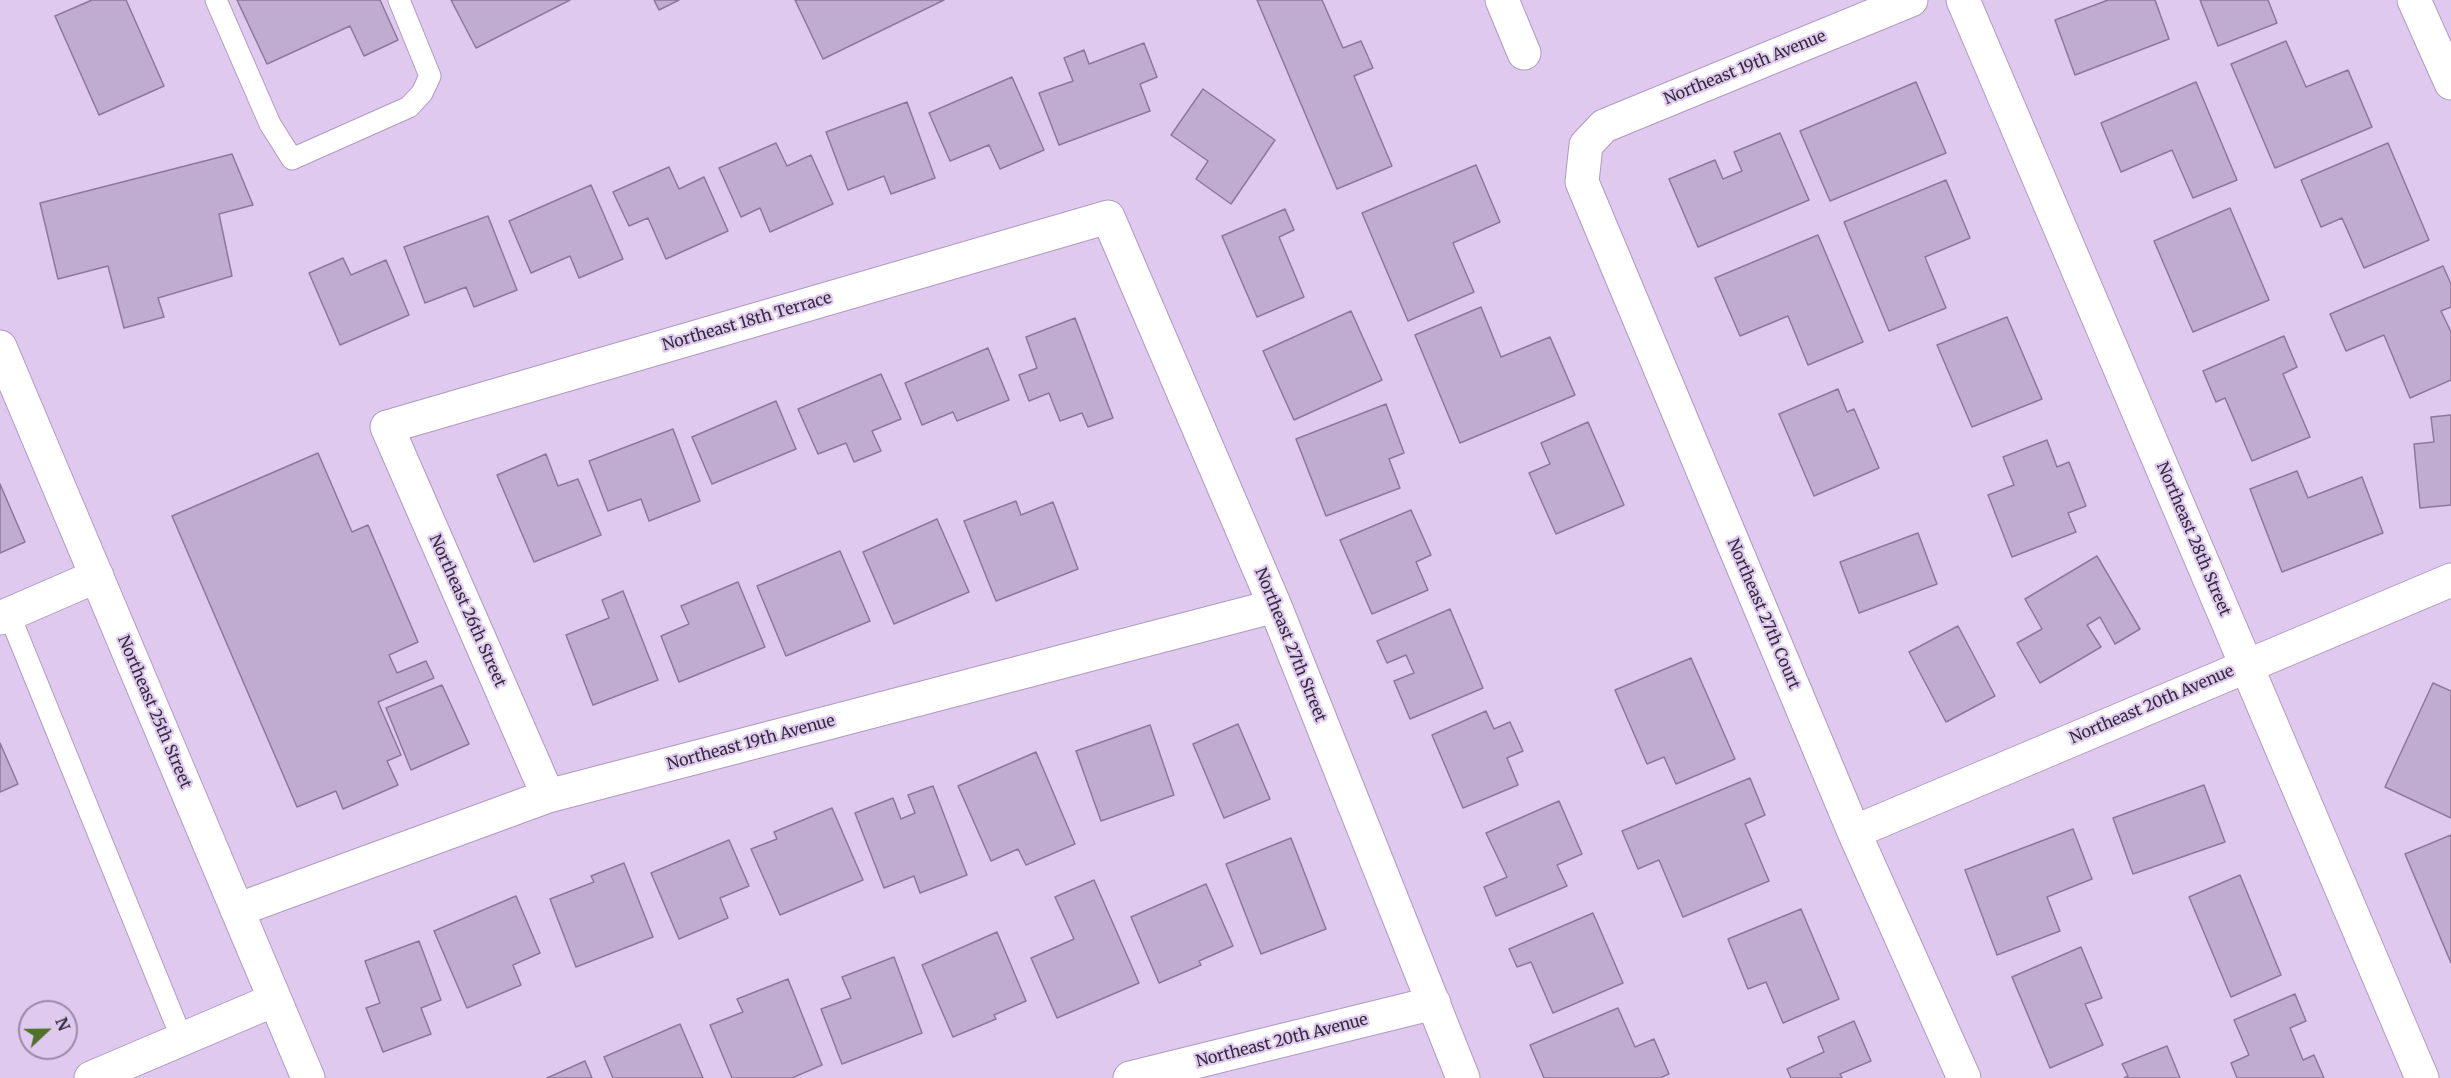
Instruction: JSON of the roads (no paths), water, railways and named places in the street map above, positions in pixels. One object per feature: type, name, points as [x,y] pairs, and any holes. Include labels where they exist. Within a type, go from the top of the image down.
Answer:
[{"type":"street","points":[[1502,0],[1524,53]]},
{"type":"street","name":"Northeast 19th Avenue","points":[[1586,146],[1604,126],[1911,0]]},
{"type":"street","name":"Northeast 28th Street","points":[[1964,0],[2422,1078]]},
{"type":"street","points":[[2414,0],[2451,83]]},
{"type":"street","name":"Northeast 27th Court","points":[[1586,146],[1582,182],[1854,832],[1964,1078]]},
{"type":"street","name":"Northeast 18th Terrace","points":[[387,427],[1108,217]]},
{"type":"street","name":"Northeast 27th Street","points":[[1108,217],[1275,606],[1463,1078]]},
{"type":"street","name":"Northeast 25th Street","points":[[0,347],[308,1078]]},
{"type":"street","name":"Northeast 26th Street","points":[[387,427],[548,796]]},
{"type":"street","points":[[4,616],[97,576]]},
{"type":"street","name":"Northeast 20th Avenue","points":[[1854,832],[2451,580]]},
{"type":"street","name":"Northeast 19th Avenue","points":[[237,910],[548,796],[1275,606]]},
{"type":"street","points":[[91,1078],[274,1000]]},
{"type":"street","name":"Northeast 20th Avenue","points":[[1130,1078],[1434,1003]]},
{"type":"lane","points":[[216,0],[270,124],[292,159],[409,107],[423,93],[430,76],[399,0]]},
{"type":"lane","points":[[4,616],[182,1039]]}]
